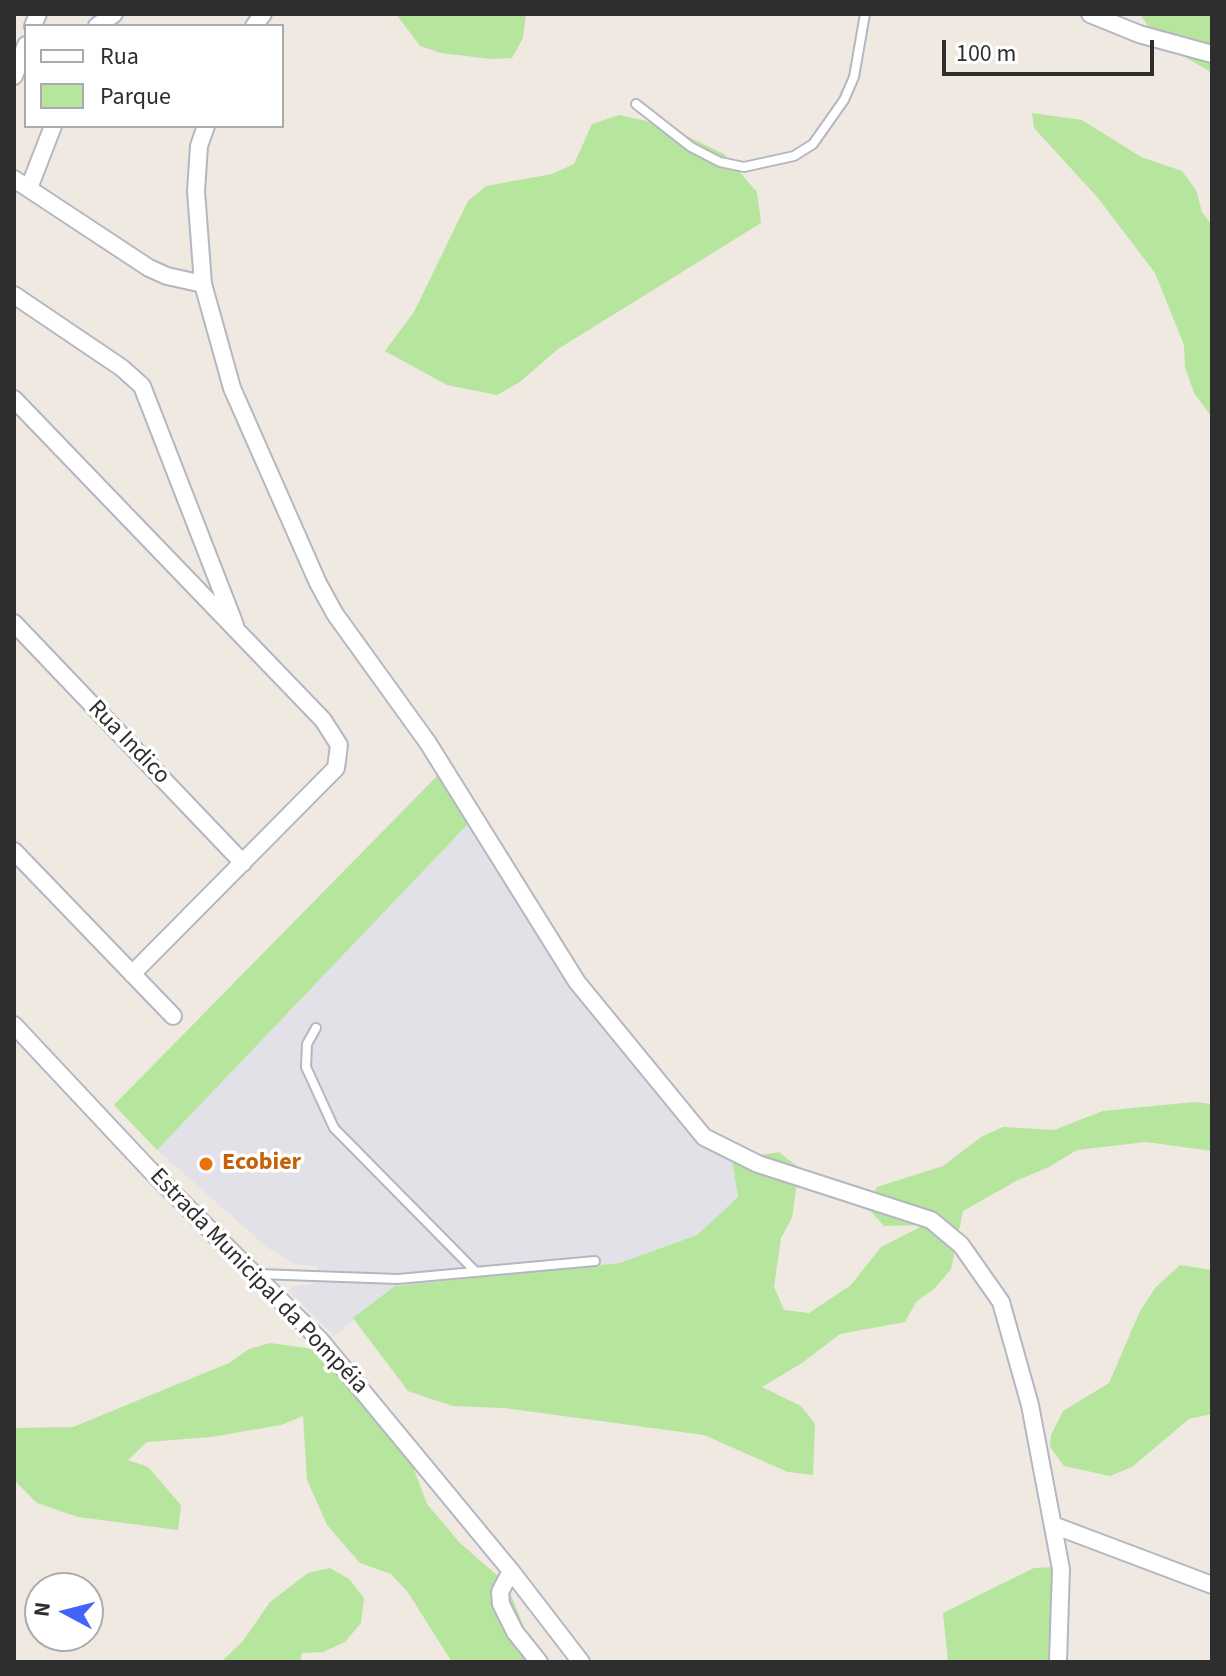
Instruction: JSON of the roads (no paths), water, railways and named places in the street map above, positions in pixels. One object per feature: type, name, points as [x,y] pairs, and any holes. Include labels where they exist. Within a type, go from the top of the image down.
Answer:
[{"type":"street","points":[[1090,14],[1139,34],[1212,54]]},
{"type":"street","points":[[14,76],[24,50]]},
{"type":"street","points":[[52,128],[21,184],[149,268],[167,276],[203,284]]},
{"type":"street","points":[[205,128],[197,158],[196,191],[203,284],[232,388],[318,583],[335,614],[428,743],[577,982],[704,1137],[758,1164],[931,1220],[961,1245],[1001,1302],[1030,1405],[1061,1569],[1058,1662]]},
{"type":"street","points":[[14,295],[122,368],[142,386],[238,632]]},
{"type":"street","points":[[14,399],[323,720],[339,745],[336,768],[132,974]]},
{"type":"street","name":"Rua Indico","points":[[14,623],[243,863]]},
{"type":"street","points":[[14,851],[173,1016]]},
{"type":"street","name":"Estrada Municipal da Pompéia","points":[[14,1025],[364,1390],[581,1662]]},
{"type":"street","points":[[1053,1525],[1212,1585]]},
{"type":"street","points":[[511,1571],[500,1592],[501,1604],[515,1632],[539,1662]]},
{"type":"lane","points":[[636,104],[691,147],[720,162],[744,167],[794,156],[813,144],[844,100],[854,77],[865,14]]},
{"type":"lane","points":[[316,1028],[307,1044],[306,1067],[334,1128],[476,1272]]},
{"type":"lane","points":[[253,1274],[398,1279],[595,1261]]},
{"type":"place","name":"Ecobier","points":[[206,1164]]}]
